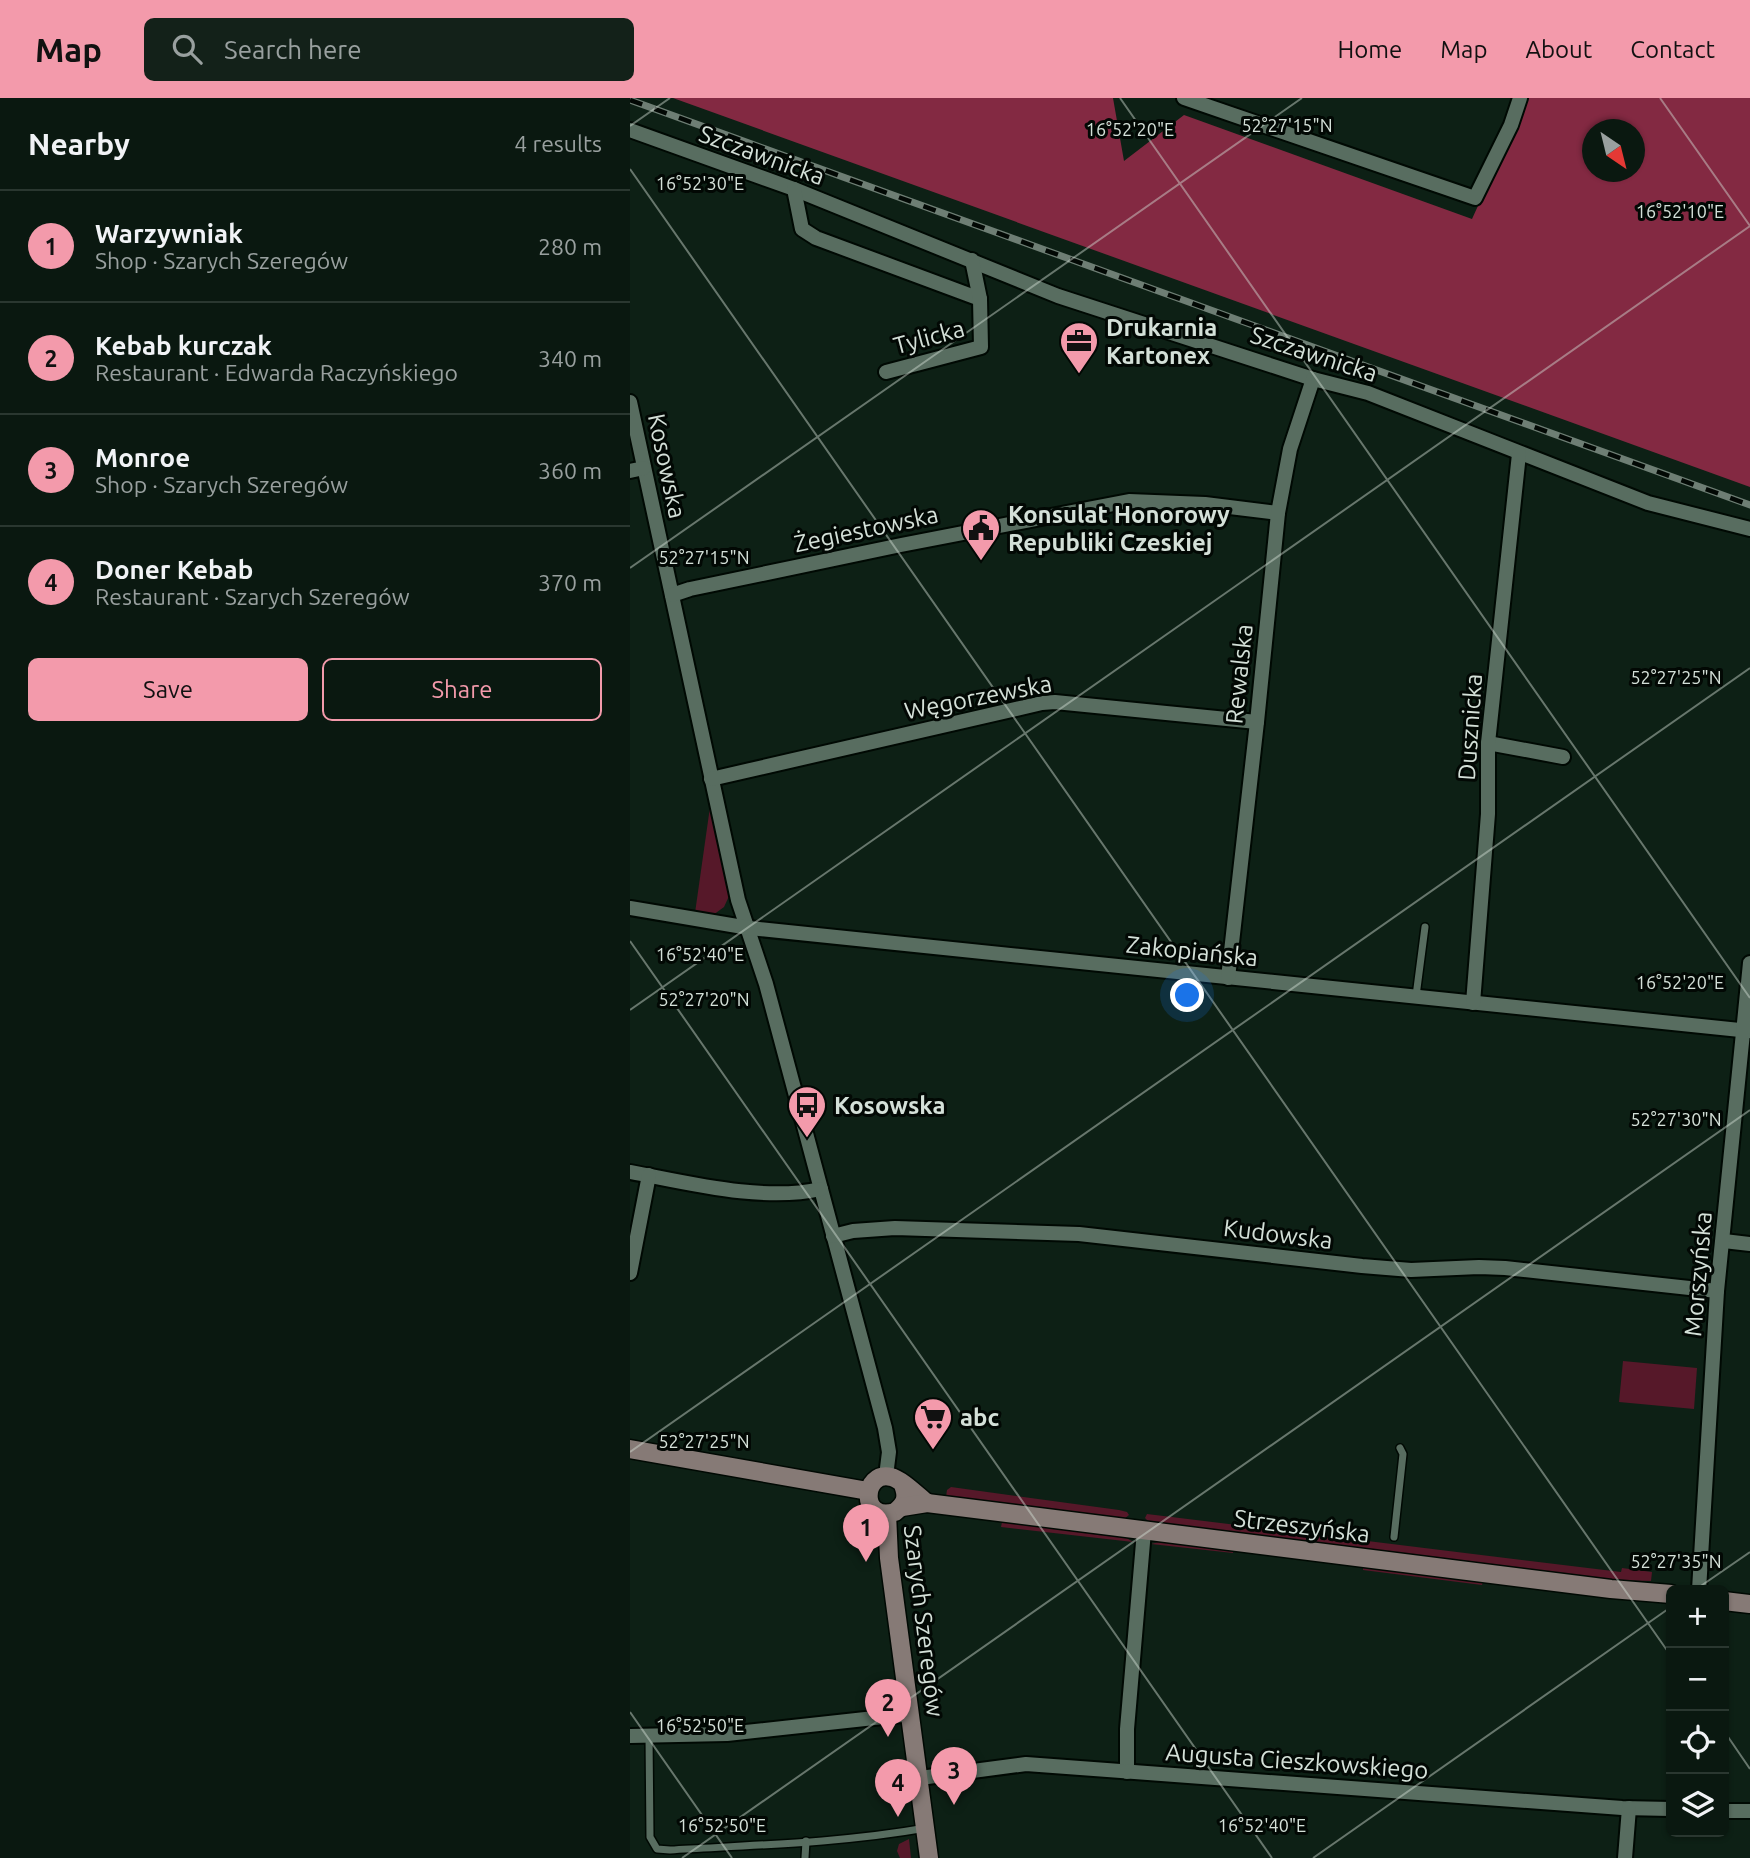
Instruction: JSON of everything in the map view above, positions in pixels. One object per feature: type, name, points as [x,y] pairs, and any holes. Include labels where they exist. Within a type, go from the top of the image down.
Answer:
[{"type":"street","points":[[1184,98],[1475,198],[1511,125],[1520,98]]},
{"type":"street","name":"Szczawnicka","points":[[630,130],[794,189],[1058,296],[1313,379],[1368,394],[1648,503],[1750,529]]},
{"type":"street","points":[[794,189],[802,229],[816,238],[980,299]]},
{"type":"street","name":"Tylicka","points":[[886,372],[981,347],[980,299],[972,260]]},
{"type":"street","name":"Rewalska","points":[[1228,978],[1278,513],[1290,449],[1313,379]]},
{"type":"street","name":"Kosowska","points":[[630,402],[637,470],[672,595],[738,900],[766,984],[888,1440],[886,1476]]},
{"type":"street","name":"Dusznicka","points":[[1473,1003],[1488,814],[1488,743],[1519,454]]},
{"type":"street","name":"Żegiestowska","points":[[672,595],[901,545],[1129,501],[1205,504],[1278,513]]},
{"type":"street","name":"Węgorzewska","points":[[711,779],[1042,703],[1055,702],[1257,722]]},
{"type":"street","points":[[1488,743],[1563,757]]},
{"type":"street","name":"Zakopiańska","points":[[630,908],[749,928],[1746,1031]]},
{"type":"street","name":"Morszyńska","points":[[1699,1585],[1717,1292],[1746,1031],[1750,963]]},
{"type":"street","points":[[630,1172],[757,1193],[796,1193],[821,1189]]},
{"type":"street","points":[[630,1273],[649,1175]]},
{"type":"street","name":"Kudowska","points":[[834,1236],[848,1231],[894,1228],[1079,1234],[1362,1266],[1411,1270],[1505,1268],[1717,1292]]},
{"type":"street","points":[[1724,1241],[1750,1244]]},
{"type":"street","points":[[630,1449],[868,1491]]},
{"type":"street","points":[[886,1476],[896,1478],[903,1485],[906,1496],[894,1511],[872,1507],[868,1491],[875,1481],[886,1476]]},
{"type":"street","name":"Strzeszyńska","points":[[903,1485],[927,1503]]},
{"type":"street","name":"Strzeszyńska","points":[[894,1511],[927,1503],[1611,1589],[1666,1594]]},
{"type":"street","name":"Szarych Szeregów","points":[[894,1511],[888,1550],[929,1858]]},
{"type":"street","points":[[1127,1772],[1127,1729],[1144,1531]]},
{"type":"street","points":[[1729,1602],[1750,1604]]},
{"type":"street","points":[[630,1736],[727,1734],[911,1714]]},
{"type":"street","name":"Augusta Cieszkowskiego","points":[[920,1779],[1026,1765],[1666,1809]]},
{"type":"street","points":[[1625,1858],[1629,1808]]},
{"type":"street","points":[[1729,1811],[1750,1811]]},
{"type":"lane","points":[[1416,996],[1425,927]]},
{"type":"lane","points":[[1394,1537],[1403,1454],[1400,1448]]},
{"type":"lane","points":[[649,1735],[650,1837],[657,1849],[806,1842],[893,1834],[926,1828]]},
{"type":"lane","points":[[805,1858],[806,1842]]},
{"type":"shaded area","points":[[673,98],[1113,98],[1124,161],[1184,115],[1472,219],[1527,98],[1750,98],[1750,487]]},
{"type":"shaded area","points":[[710,807],[730,894],[724,907],[713,915],[695,913]]},
{"type":"shaded area","points":[[1623,1361],[1697,1368],[1694,1409],[1619,1402]]},
{"type":"shaded area","points":[[951,1487],[1119,1510],[1129,1515],[1118,1519],[946,1497],[947,1490]]},
{"type":"shaded area","points":[[1147,1514],[1621,1572],[1622,1568],[1652,1572],[1651,1581],[1616,1580],[1149,1522],[1145,1518]]},
{"type":"shaded area","points":[[1002,1522],[1125,1537],[1133,1542],[1001,1527]]},
{"type":"shaded area","points":[[1159,1542],[1233,1551],[1233,1553],[1151,1544]]},
{"type":"shaded area","points":[[1363,1567],[1483,1582],[1482,1585],[1363,1570]]},
{"type":"shaded area","points":[[909,1839],[911,1858],[900,1858],[897,1851],[899,1844]]},
{"type":"railway","points":[[630,100],[1750,505]]},
{"type":"place","name":"Drukarnia Kartonex","points":[[1079,375]]},
{"type":"place","name":"Konsulat Honorowy Republiki Czeskiej","points":[[981,562]]},
{"type":"place","name":"Kosowska","points":[[807,1139]]},
{"type":"place","name":"abc","points":[[933,1451]]},
{"type":"place","name":"Warzywniak","points":[[866,1562]]},
{"type":"place","name":"Kebab kurczak","points":[[888,1737]]},
{"type":"place","name":"Monroe","points":[[954,1805]]},
{"type":"place","name":"Doner Kebab","points":[[898,1817]]}]
